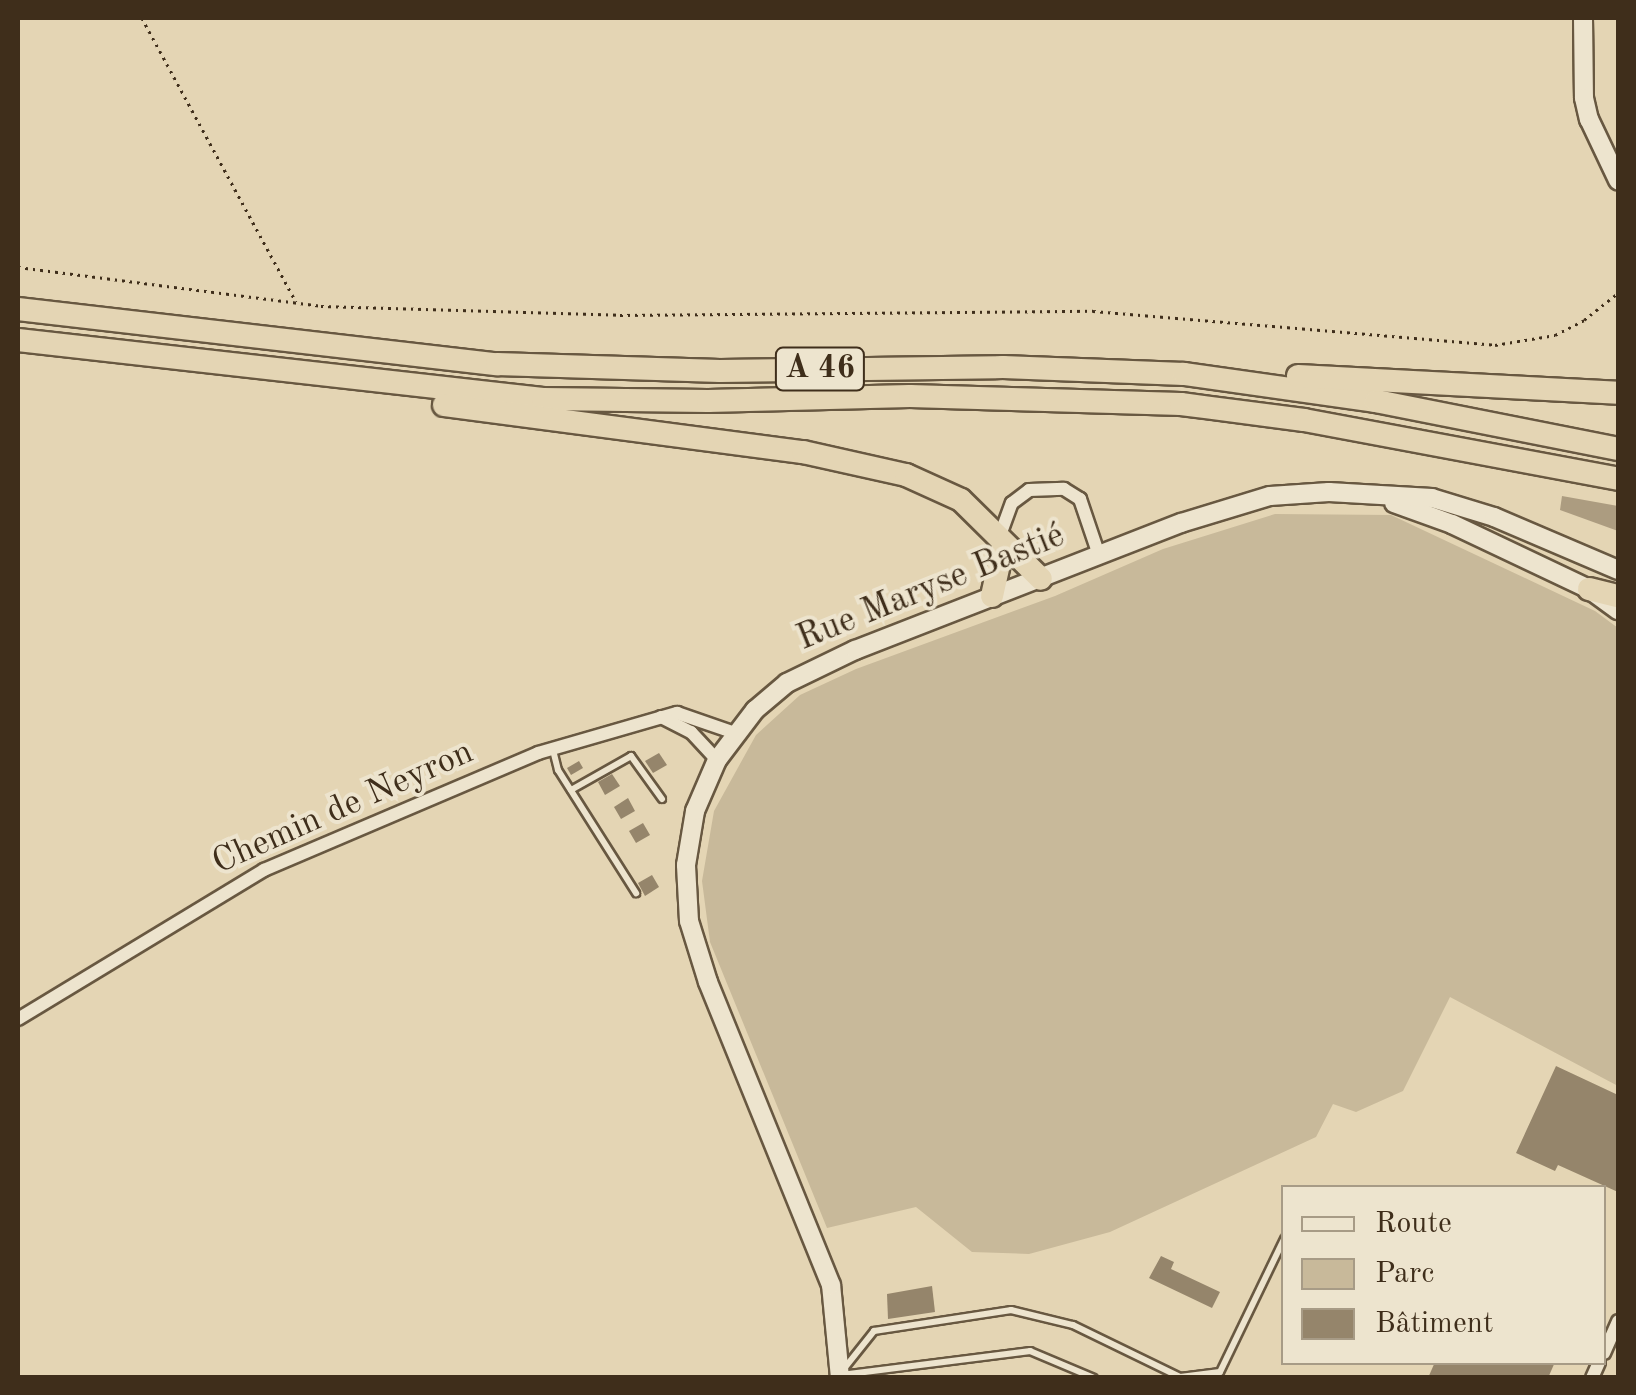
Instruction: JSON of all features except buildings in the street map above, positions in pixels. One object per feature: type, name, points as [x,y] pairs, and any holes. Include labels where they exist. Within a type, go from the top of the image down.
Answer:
[{"type":"highway","name":"A 46","points":[[18,309],[497,364],[664,370],[1003,366],[1184,374],[1376,401],[1618,449]]},
{"type":"highway","name":"A 46","points":[[18,340],[469,393],[626,402],[910,396],[1181,404],[1304,420],[1618,478]]},
{"type":"highway","points":[[1184,374],[1398,378],[1618,393]]},
{"type":"highway","points":[[326,376],[345,392],[869,464],[950,493],[975,512],[1001,543],[1041,579]]},
{"type":"highway","points":[[992,596],[1001,543]]},
{"type":"highway","points":[[1589,589],[1618,596]]},
{"type":"main road","points":[[1583,18],[1583,83],[1589,119],[1618,180]]},
{"type":"main road","name":"Rue Maryse Bastié","points":[[840,1376],[831,1284],[708,982],[689,921],[688,840],[703,787],[735,733],[787,683],[855,650],[1099,554],[1245,502],[1298,493],[1432,498],[1618,570]]},
{"type":"main road","name":"Rue Maryse Bastié","points":[[1366,494],[1452,524],[1589,589],[1618,610]]},
{"type":"street","points":[[1001,543],[1012,503],[1028,490],[1064,489],[1080,500],[1099,554]]},
{"type":"street","name":"Chemin de Neyron","points":[[18,1018],[264,870],[538,753],[658,716],[686,715],[735,733]]},
{"type":"street","points":[[658,716],[692,732],[717,760]]},
{"type":"street","points":[[1606,1348],[1618,1321]]},
{"type":"lane","points":[[553,748],[558,770],[636,892]]},
{"type":"lane","points":[[571,790],[631,756],[662,799]]},
{"type":"lane","points":[[840,1376],[874,1331],[1011,1310],[1073,1325],[1180,1376],[1220,1372],[1281,1245]]},
{"type":"lane","points":[[840,1376],[1030,1350],[1094,1378]]},
{"type":"path","points":[[142,18],[297,304]]},
{"type":"path","points":[[18,267],[297,304],[620,316],[1093,311],[1495,345],[1555,335],[1584,320],[1618,293]]},
{"type":"green space","points":[[1275,514],[1391,515],[1595,611],[1618,628],[1618,1086],[1450,997],[1403,1091],[1356,1112],[1333,1104],[1316,1137],[1110,1232],[1029,1254],[972,1252],[916,1207],[827,1228],[710,942],[702,881],[714,811],[756,735],[800,695],[856,669],[1055,596],[1163,549]]},
{"type":"shaded area","points":[[1562,496],[1618,506],[1618,531],[1560,510]]}]
